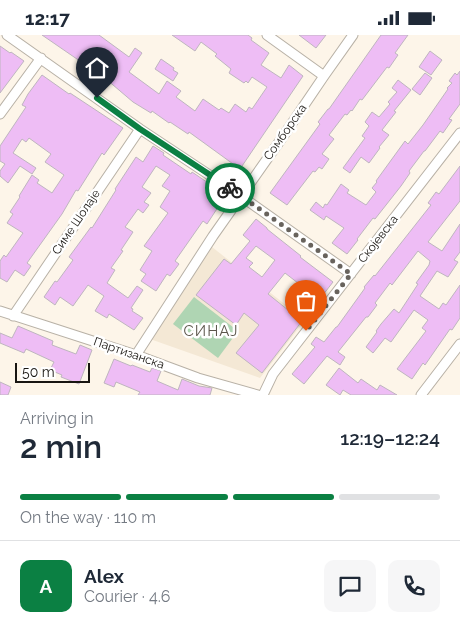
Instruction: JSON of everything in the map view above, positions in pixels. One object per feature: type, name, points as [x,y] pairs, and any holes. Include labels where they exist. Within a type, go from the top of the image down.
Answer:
[{"type":"street","points":[[7,35],[351,274]]},
{"type":"street","points":[[267,35],[324,76]]},
{"type":"street","name":"Сомборска","points":[[136,355],[207,244],[353,35]]},
{"type":"street","points":[[0,115],[41,58]]},
{"type":"street","name":"Симе Шолаје","points":[[13,315],[140,129]]},
{"type":"street","name":"Скојевска","points":[[263,395],[273,374],[460,133]]},
{"type":"street","name":"Партизанска","points":[[0,311],[136,355],[198,378],[258,395]]},
{"type":"street","points":[[421,395],[460,344]]},
{"type":"shaded area","points":[[212,247],[305,320],[260,378],[150,339]]},
{"type":"green space","points":[[194,297],[238,331],[218,358],[173,324]]},
{"type":"building","points":[[42,35],[99,35],[129,57],[135,48],[142,53],[129,72],[159,94],[167,81],[181,91],[176,97],[195,111],[203,99],[219,110],[221,108],[229,113],[235,104],[246,112],[249,107],[252,109],[267,87],[252,77],[248,83],[246,81],[244,83],[229,73],[231,69],[215,56],[217,54],[201,42],[195,51],[172,35],[248,35],[252,38],[251,40],[269,53],[261,65],[281,78],[289,65],[303,76],[240,169],[189,132],[188,134],[152,111],[151,113],[133,102],[106,79]]},
{"type":"building","points":[[299,35],[326,35],[316,48]]},
{"type":"building","points":[[381,35],[408,35],[395,53],[398,55],[389,68],[387,67],[362,100],[360,99],[352,111],[347,115],[345,114],[329,135],[334,139],[322,154],[329,159],[322,169],[319,167],[315,172],[313,171],[287,205],[270,193],[320,124],[318,122]]},
{"type":"building","points":[[0,46],[24,61],[0,93]]},
{"type":"building","points":[[430,51],[442,60],[431,75],[419,67]]},
{"type":"building","points":[[161,59],[178,73],[173,81],[155,69]]},
{"type":"building","points":[[460,71],[460,104],[449,119],[452,120],[443,133],[440,131],[424,151],[409,171],[410,173],[401,186],[375,219],[373,218],[347,254],[332,243],[344,228],[326,216],[324,220],[310,210],[316,202],[323,208],[325,204],[327,205],[341,184],[349,190],[347,193],[366,205],[376,192],[372,188],[376,181],[405,141],[408,144],[423,125],[452,83],[449,81],[455,73],[457,75]]},
{"type":"building","points":[[425,73],[432,78],[420,95],[412,89]]},
{"type":"building","points":[[42,75],[123,128],[104,155],[102,153],[78,191],[76,190],[62,214],[27,263],[31,266],[24,276],[15,270],[7,282],[0,278],[0,261],[4,255],[6,257],[23,233],[7,223],[13,214],[10,212],[32,175],[39,180],[37,183],[52,193],[64,175],[45,162],[51,154],[29,138],[26,142],[22,139],[13,153],[36,168],[32,174],[20,166],[8,183],[0,176],[0,171],[5,164],[0,161],[0,146],[26,107],[22,105]]},
{"type":"building","points":[[398,80],[411,90],[382,130],[389,135],[369,163],[361,157],[350,173],[343,168],[365,138],[362,136],[369,126],[365,122],[372,112],[379,117],[390,104],[388,102],[397,92],[392,88]]},
{"type":"building","points":[[153,146],[191,174],[192,172],[226,195],[207,224],[203,221],[175,261],[179,264],[170,276],[167,274],[156,291],[141,281],[146,274],[140,270],[152,251],[144,246],[168,213],[160,207],[170,191],[162,186],[170,175],[156,166],[142,187],[151,193],[144,202],[149,205],[143,213],[138,209],[125,227],[133,232],[111,268],[115,270],[107,283],[128,298],[137,286],[143,290],[131,308],[133,309],[132,311],[143,318],[134,330],[109,314],[107,318],[95,311],[104,296],[88,285],[73,306],[60,297],[55,305],[44,297],[73,260],[69,257],[92,228],[136,157],[143,162]]},
{"type":"building","points":[[460,166],[460,201],[428,242],[442,251],[460,224],[460,252],[454,260],[458,262],[448,277],[437,271],[420,296],[439,309],[443,303],[446,305],[460,285],[460,318],[452,330],[450,329],[425,365],[423,363],[412,379],[397,369],[426,331],[422,328],[428,320],[414,310],[391,342],[385,338],[373,353],[366,347],[381,324],[394,309],[399,313],[429,265],[430,261],[418,251],[392,285],[390,283],[375,303],[377,305],[368,317],[366,317],[338,352],[345,357],[340,365],[327,356],[304,384],[292,374],[315,347],[311,344],[316,337],[324,342],[337,327],[364,287],[375,276],[431,205],[428,203],[436,192],[439,194]]},
{"type":"building","points":[[256,219],[300,257],[333,282],[319,300],[315,296],[304,308],[309,312],[262,373],[236,353],[259,325],[244,313],[236,325],[196,295],[224,259],[231,264],[250,241],[243,235]],"holes":[[[256,246],[275,260],[262,277],[249,267],[253,263],[246,258]],[[285,273],[307,290],[288,310],[268,294]]]},
{"type":"building","points":[[18,326],[53,341],[52,345],[76,354],[80,345],[92,350],[79,384],[61,377],[62,375],[50,370],[54,362],[26,349],[24,353],[0,343],[0,333],[12,338]]},
{"type":"building","points":[[114,359],[150,372],[152,368],[161,371],[157,381],[178,390],[182,379],[199,386],[212,388],[210,395],[138,395],[140,392],[116,382],[114,387],[104,383]]},
{"type":"building","points":[[339,368],[358,383],[361,379],[377,390],[380,385],[397,395],[351,395],[343,390],[340,395],[326,385]]},
{"type":"building","points":[[0,382],[11,387],[8,395],[0,395]]},
{"type":"way so far","points":[[230,188],[351,274],[306,331]]},
{"type":"district","name":"СИНАЈ","points":[[211,331]]},
{"type":"route","points":[[97,98],[140,129],[230,188]]}]
